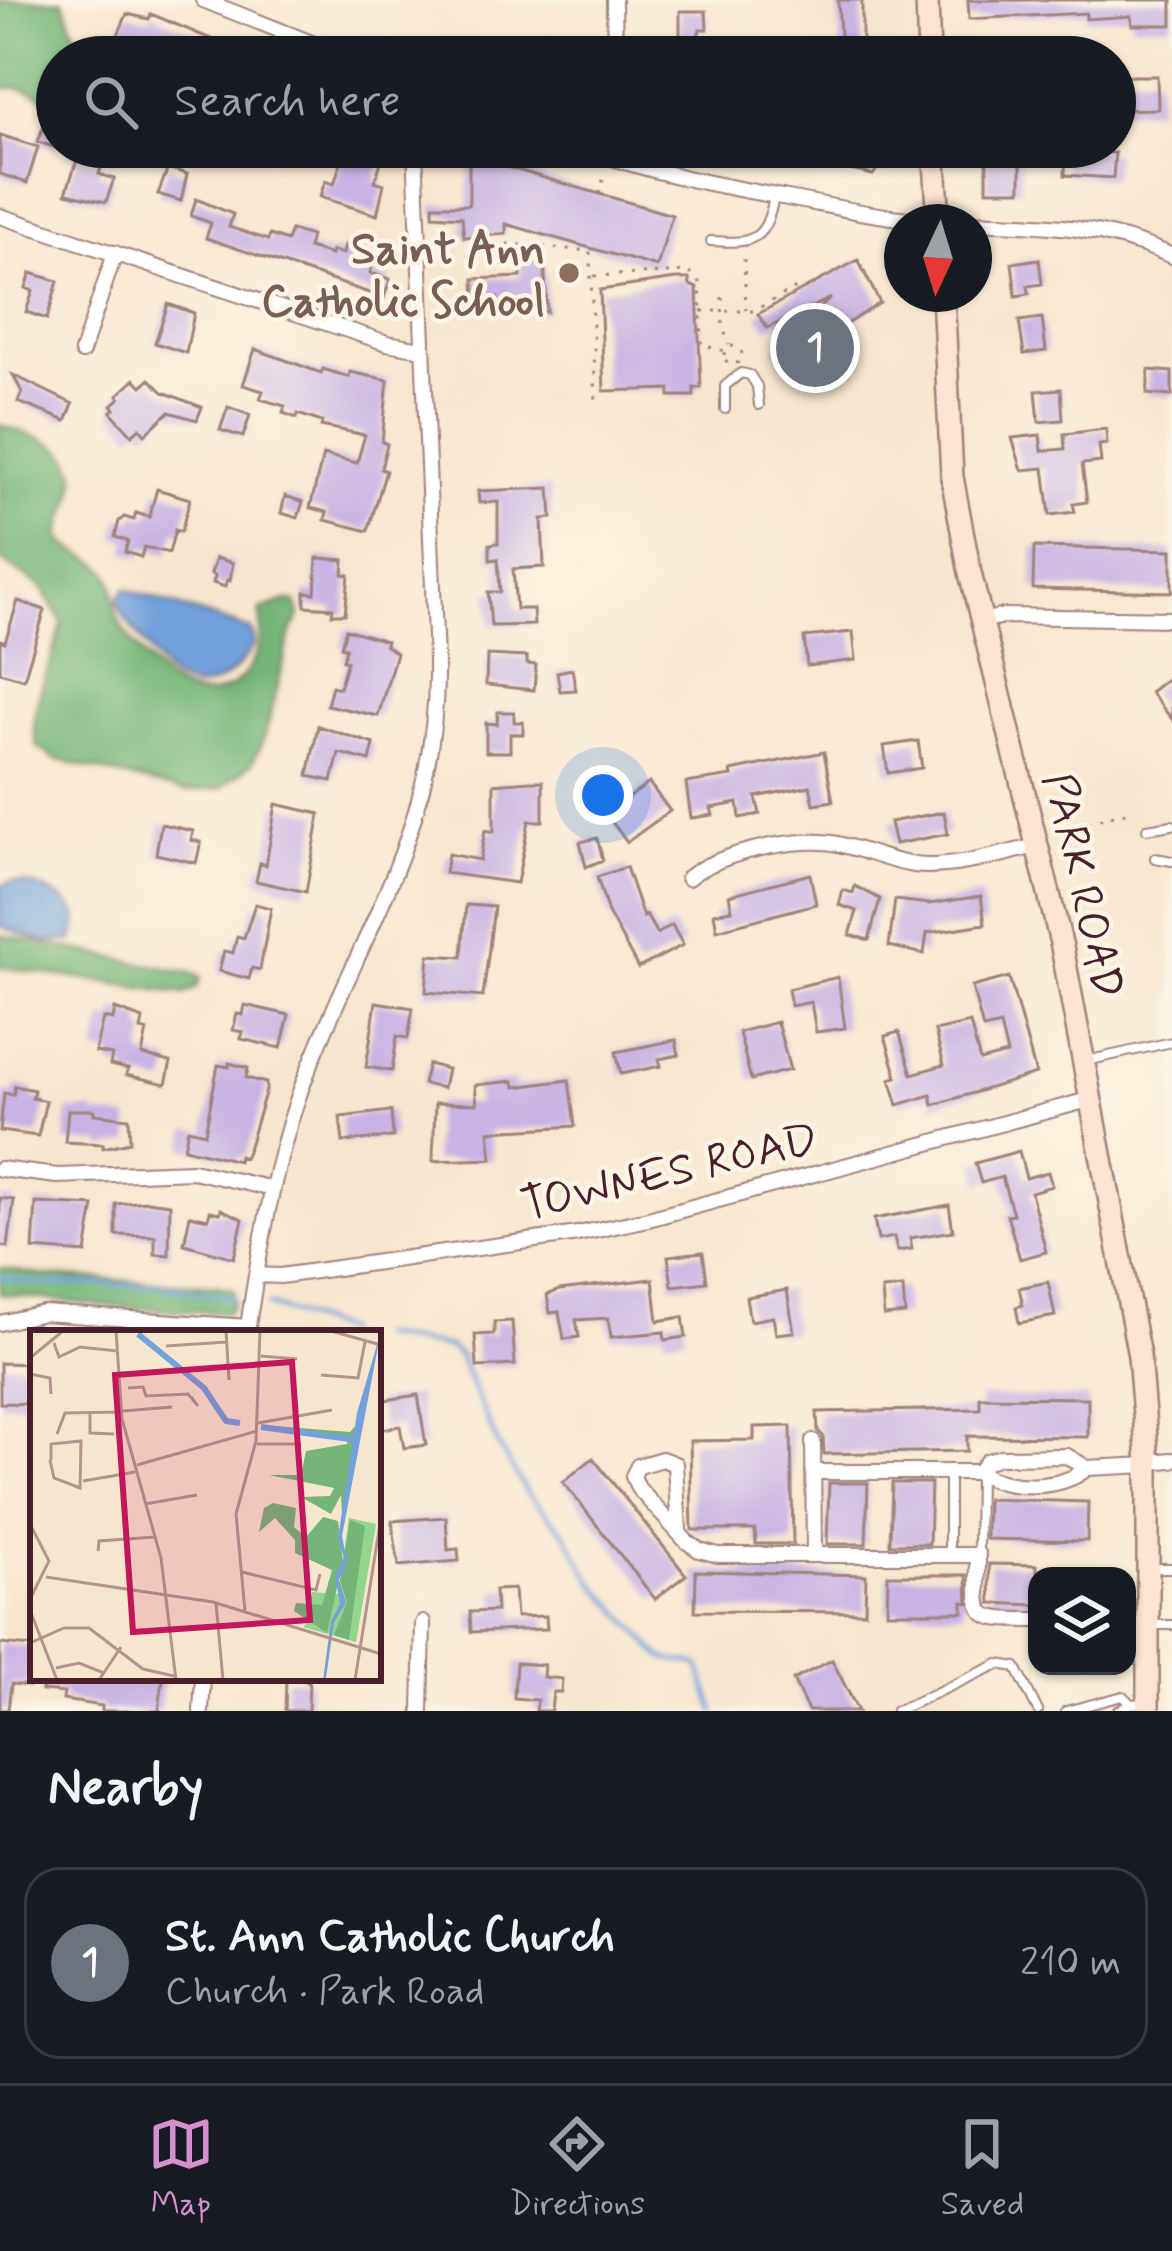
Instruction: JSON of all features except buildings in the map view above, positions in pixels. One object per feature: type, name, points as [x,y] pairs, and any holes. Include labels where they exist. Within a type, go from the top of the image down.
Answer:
[{"type":"main road","points":[[927,0],[928,36]]},
{"type":"main road","points":[[935,168],[938,204]]},
{"type":"main road","name":"PARK ROAD","points":[[944,312],[952,477],[981,621],[1044,839],[1139,1356],[1148,1464],[1148,1625],[1142,1706]]},
{"type":"street","points":[[203,0],[294,36]]},
{"type":"street","points":[[614,0],[615,36]]},
{"type":"street","points":[[0,1323],[43,1313],[248,1330],[273,1190],[301,1090],[411,834],[432,751],[436,679],[416,168]]},
{"type":"street","points":[[640,168],[884,213]]},
{"type":"street","points":[[0,215],[395,345],[422,349]]},
{"type":"street","points":[[992,220],[1075,228],[1172,256]]},
{"type":"street","points":[[82,352],[115,253]]},
{"type":"street","points":[[981,621],[1004,616],[1172,619]]},
{"type":"street","points":[[688,878],[722,858],[806,841],[837,843],[926,866],[963,863],[1044,839]]},
{"type":"street","name":"TOWNES ROAD","points":[[256,1275],[280,1276],[591,1232],[1092,1099]]},
{"type":"street","points":[[0,1169],[71,1176],[184,1171],[273,1190]]},
{"type":"street","points":[[813,1442],[814,1555]]},
{"type":"street","points":[[979,1472],[987,1461],[1000,1457],[1067,1456],[1088,1468]]},
{"type":"street","points":[[679,1532],[675,1464],[662,1459],[638,1466],[635,1483],[679,1532],[699,1550],[718,1555],[978,1556],[982,1615],[1028,1619]]},
{"type":"street","points":[[813,1472],[979,1472],[1000,1483],[1067,1483],[1088,1468],[1172,1460]]},
{"type":"street","points":[[422,1711],[423,1623]]},
{"type":"street","points":[[201,1711],[203,1681]]},
{"type":"lane","points":[[711,241],[743,242],[759,236],[767,226],[775,196]]},
{"type":"lane","points":[[724,409],[725,386],[741,373],[750,375],[757,386],[759,405]]},
{"type":"lane","points":[[1147,830],[1172,825]]},
{"type":"lane","points":[[1155,858],[1172,861]]},
{"type":"lane","points":[[1084,1062],[1172,1042]]},
{"type":"lane","points":[[949,1471],[949,1555]]},
{"type":"lane","points":[[978,1556],[979,1472]]},
{"type":"lane","points":[[1148,1568],[1172,1568]]},
{"type":"lane","points":[[1148,1625],[1172,1625]]},
{"type":"lane","points":[[896,1711],[999,1664],[1016,1667],[1038,1711]]},
{"type":"lane","points":[[1066,1711],[1124,1696],[1142,1706]]},
{"type":"lane","points":[[1118,1711],[1142,1706]]},
{"type":"path","points":[[599,194],[607,168]]},
{"type":"path","points":[[495,243],[590,251],[596,404]]},
{"type":"path","points":[[744,259],[746,310]]},
{"type":"path","points":[[591,277],[688,272],[700,283],[701,345],[727,349],[722,297]]},
{"type":"path","points":[[700,311],[753,311],[798,287]]},
{"type":"path","points":[[1044,839],[1130,811]]},
{"type":"green space","points":[[0,0],[63,0],[78,36],[36,36],[36,94],[0,89]]},
{"type":"green space","points":[[0,425],[54,445],[72,463],[74,492],[60,537],[110,575],[122,628],[173,685],[203,695],[230,687],[242,678],[259,647],[261,610],[287,601],[296,603],[300,616],[292,629],[265,735],[252,763],[221,788],[186,792],[55,759],[37,746],[38,699],[62,622],[42,587],[0,559]]},
{"type":"green space","points":[[0,935],[201,977],[197,987],[185,994],[0,967]]},
{"type":"green space","points":[[0,1268],[44,1276],[216,1286],[233,1290],[233,1305],[226,1313],[0,1294]]},
{"type":"water","points":[[125,589],[251,630],[255,643],[219,681],[208,686],[184,684],[164,670],[125,618],[118,599]]},
{"type":"water","points":[[12,882],[41,888],[66,902],[78,917],[73,940],[44,942],[0,926],[0,886]]},
{"type":"waterway","points":[[0,1277],[39,1284],[158,1285],[234,1298]]},
{"type":"waterway","points":[[268,1305],[340,1330]]},
{"type":"waterway","points":[[381,1336],[449,1347],[459,1356],[499,1447],[527,1493],[565,1533],[593,1582],[660,1656],[699,1666],[715,1711]]},
{"type":"place","name":"Saint Ann Catholic School","points":[[569,273]]},
{"type":"place","name":"St. Ann Catholic Church","points":[[815,348]]}]
